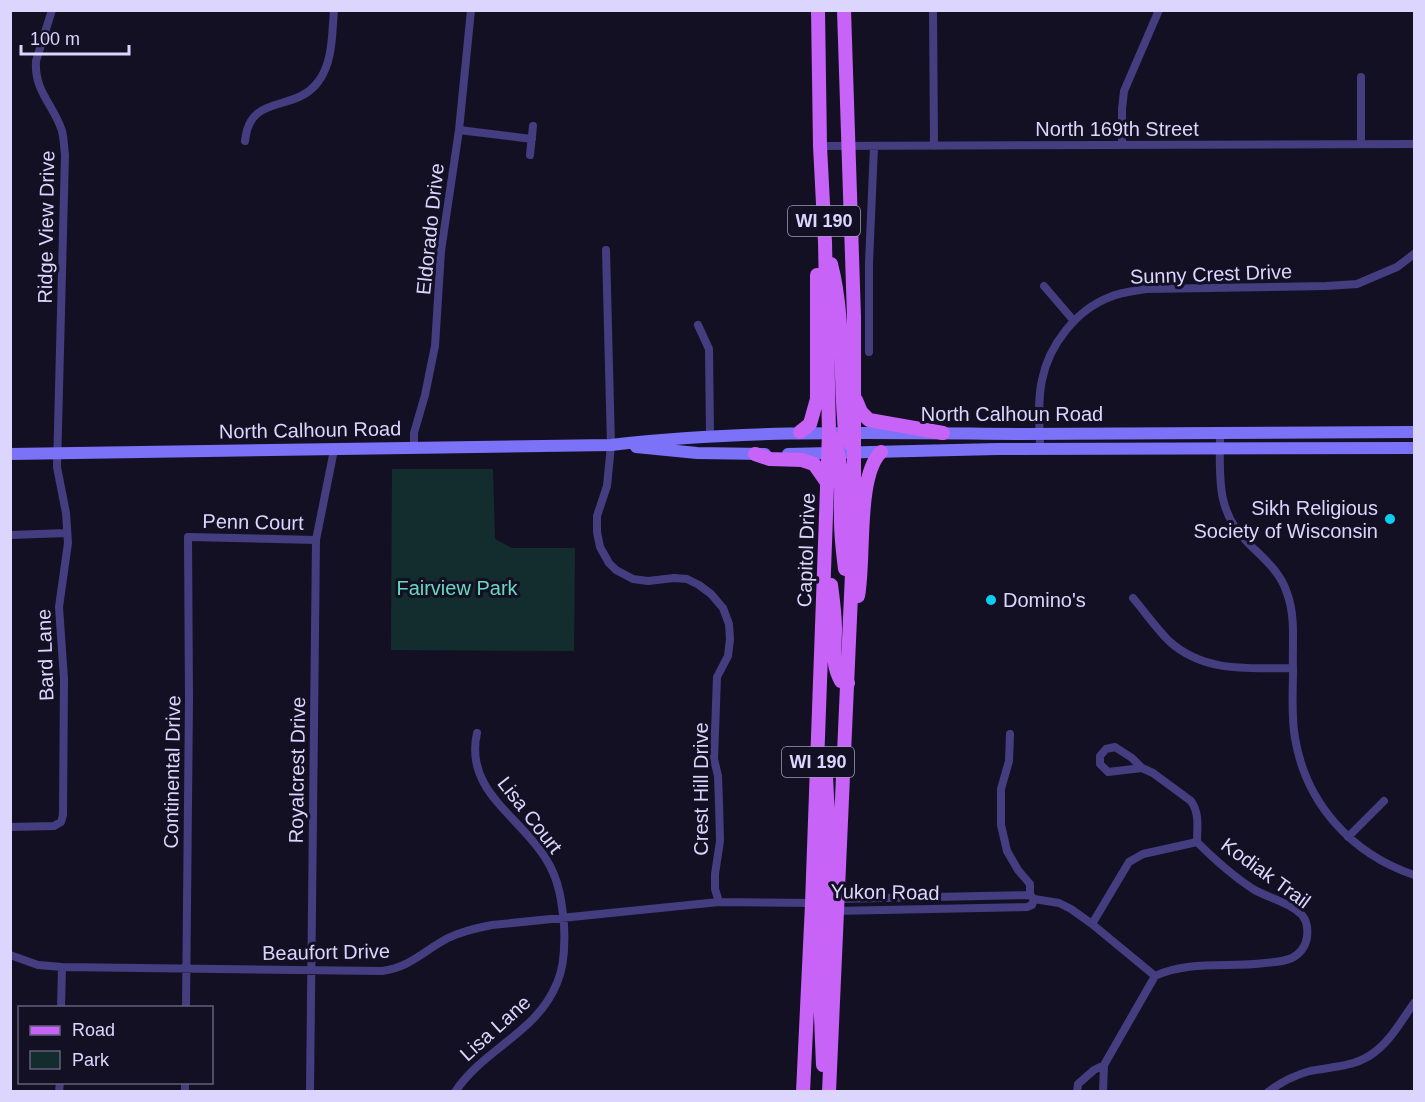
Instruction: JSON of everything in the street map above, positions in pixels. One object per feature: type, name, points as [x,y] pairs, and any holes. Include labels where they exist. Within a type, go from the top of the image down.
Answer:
[{"type":"main road","name":"WI 190","points":[[818,10],[829,432]]},
{"type":"main road","name":"WI 190","points":[[844,10],[854,392],[850,433]]},
{"type":"main road","points":[[800,432],[810,424],[817,399],[816,302],[821,186]]},
{"type":"main road","points":[[825,242],[836,284],[840,312],[850,433],[854,453]]},
{"type":"main road","points":[[854,392],[861,412],[869,420],[943,433]]},
{"type":"main road","name":"North Calhoun Road","points":[[10,454],[610,445],[710,435],[800,432],[1040,434],[1414,432]]},
{"type":"main road","points":[[829,432],[841,488],[840,523],[850,613]]},
{"type":"main road","name":"North Calhoun Road","points":[[610,445],[697,453],[755,454],[1040,449],[1414,448]]},
{"type":"main road","points":[[849,642],[862,574],[865,489],[872,466],[881,452]]},
{"type":"main road","name":"Capitol Drive","points":[[827,905],[828,816],[820,698],[828,484],[833,453]]},
{"type":"main road","name":"WI 190","points":[[803,1092],[827,905],[848,683],[854,453]]},
{"type":"main road","points":[[755,454],[770,459],[802,460],[814,464],[828,484]]},
{"type":"main road","points":[[826,556],[834,604],[835,670],[841,681],[848,683]]},
{"type":"main road","points":[[827,905],[820,992],[827,1092]]},
{"type":"street","name":"Ridge View Drive","points":[[52,10],[36,61],[36,70],[40,89],[62,131],[65,155],[59,453]]},
{"type":"street","points":[[245,141],[246,126],[259,111],[303,95],[319,81],[329,57],[334,10]]},
{"type":"street","name":"Eldorado Drive","points":[[414,448],[414,433],[430,375],[435,346],[441,251],[459,130],[471,10]]},
{"type":"street","points":[[933,10],[934,146]]},
{"type":"street","points":[[1122,145],[1124,91],[1159,10]]},
{"type":"street","points":[[1361,77],[1361,144]]},
{"type":"street","points":[[530,155],[534,126]]},
{"type":"street","points":[[459,130],[532,139]]},
{"type":"street","name":"North 169th Street","points":[[820,146],[1414,144]]},
{"type":"street","points":[[869,352],[869,266],[874,147]]},
{"type":"street","name":"Crest Hill Drive","points":[[606,250],[610,445],[607,486],[597,516],[600,547],[609,563],[625,576],[648,581],[687,579],[699,585],[711,594],[723,608],[729,624],[728,656],[717,677],[714,759],[718,776],[719,802],[720,841],[715,874],[719,902]]},
{"type":"street","name":"Sunny Crest Drive","points":[[1040,449],[1039,402],[1044,369],[1049,357],[1074,321],[1100,302],[1120,294],[1146,289],[1357,284],[1397,267],[1414,254]]},
{"type":"street","points":[[1044,286],[1074,321]]},
{"type":"street","points":[[698,325],[709,349],[710,435]]},
{"type":"street","points":[[1220,433],[1221,495],[1228,519],[1246,542],[1276,571],[1286,590],[1292,613],[1294,725],[1300,761],[1308,782],[1331,819],[1348,837],[1379,860],[1414,875]]},
{"type":"street","name":"Royalcrest Drive","points":[[310,1092],[316,540],[334,450]]},
{"type":"street","name":"Bard Lane","points":[[10,827],[54,826],[61,822],[63,815],[64,679],[59,607],[68,555],[66,513],[57,470],[59,453]]},
{"type":"street","points":[[10,535],[67,533]]},
{"type":"street","name":"Penn Court","points":[[188,537],[316,540]]},
{"type":"street","name":"Continental Drive","points":[[186,1006],[188,537]]},
{"type":"street","points":[[1133,598],[1169,640],[1196,658],[1217,666],[1234,669],[1293,668]]},
{"type":"street","name":"Lisa Court","points":[[477,733],[474,748],[477,771],[493,798],[547,860],[562,900],[563,917]]},
{"type":"street","points":[[1010,734],[1009,760],[1001,789],[1001,825],[1007,851],[1018,870],[1030,884],[1032,897]]},
{"type":"street","points":[[1142,768],[1108,772],[1100,764],[1100,756],[1106,749],[1115,747],[1191,801],[1195,807],[1197,819],[1197,842]]},
{"type":"street","points":[[1348,837],[1384,801]]},
{"type":"street","name":"Kodiak Trail","points":[[1092,924],[1129,862],[1143,854],[1197,842],[1240,880],[1265,896],[1295,910],[1306,920],[1307,941],[1294,957],[1286,960],[1195,967],[1163,972],[1155,976]]},
{"type":"street","name":"Yukon Road","points":[[827,905],[1027,907],[1032,905],[1032,897]]},
{"type":"street","name":"Yukon Road","points":[[827,905],[1032,897],[1059,903],[1092,924],[1155,976]]},
{"type":"street","name":"Beaufort Drive","points":[[10,956],[38,965],[62,967],[366,972],[398,969],[411,963],[449,937],[492,925],[719,902],[827,905]]},
{"type":"street","name":"Lisa Lane","points":[[455,1092],[471,1070],[528,1026],[545,1006],[558,982],[565,949],[563,917]]},
{"type":"street","points":[[61,1006],[62,967]]},
{"type":"street","points":[[1103,1092],[1104,1065],[1155,976]]},
{"type":"street","points":[[1268,1092],[1294,1077],[1350,1065],[1369,1056],[1387,1040],[1414,1003]]},
{"type":"street","points":[[1077,1092],[1078,1084],[1094,1070],[1104,1065]]},
{"type":"green space","name":"Fairview Park","points":[[392,469],[493,469],[495,539],[512,548],[575,548],[574,651],[391,650]]},
{"type":"place","name":"Sikh Religious Society of Wisconsin","points":[[1390,519]]},
{"type":"place","name":"Domino's","points":[[991,600]]}]
